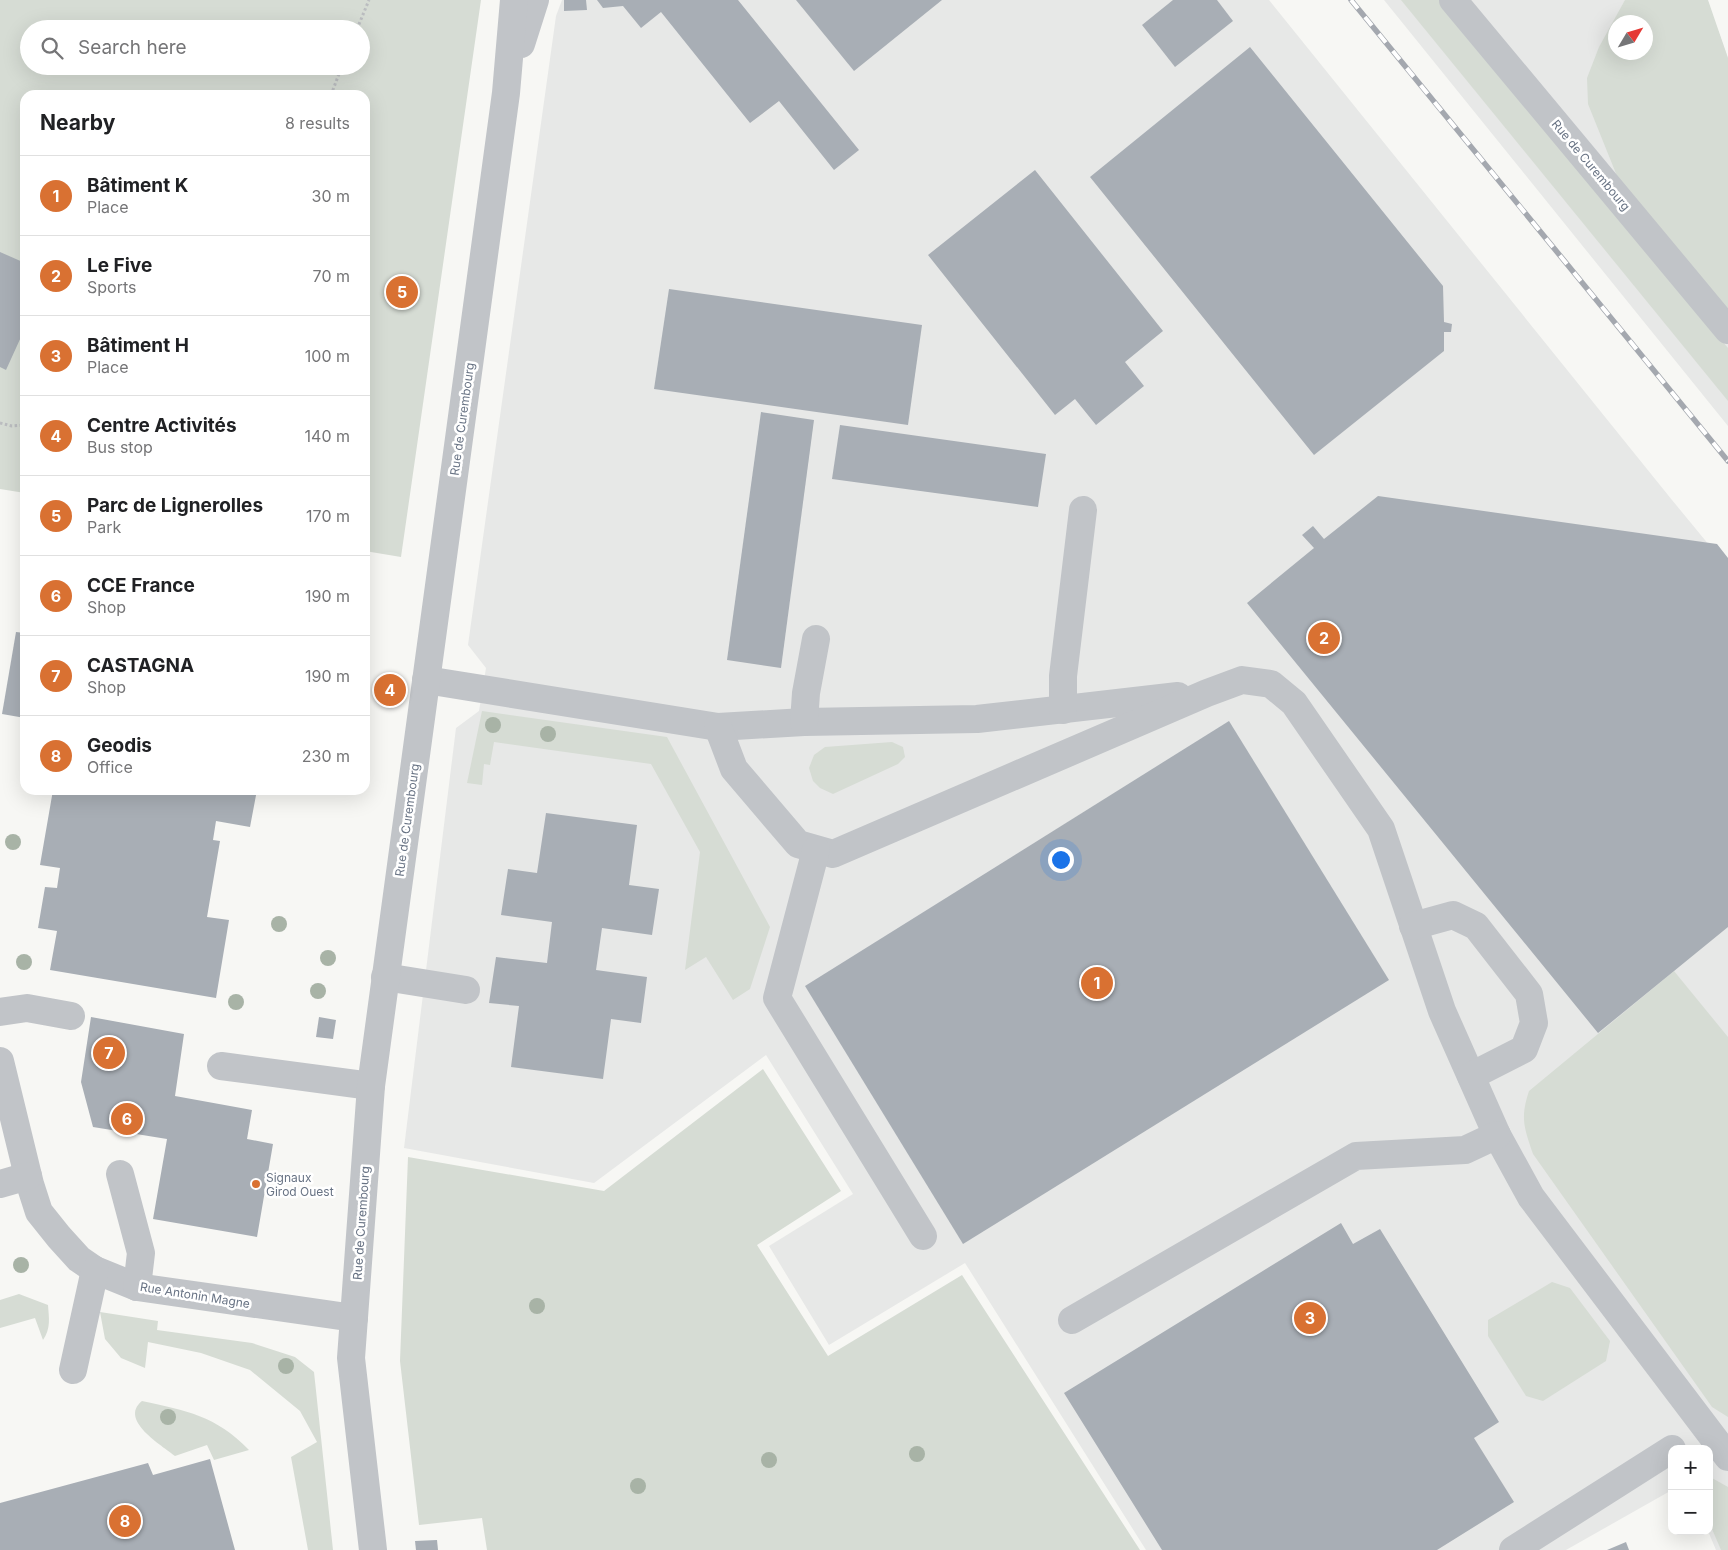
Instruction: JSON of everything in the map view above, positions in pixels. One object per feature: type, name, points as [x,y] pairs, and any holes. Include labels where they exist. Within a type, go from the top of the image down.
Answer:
[{"type":"street","name":"Rue de Curembourg","points":[[373,1550],[351,1358],[371,1086],[506,93],[514,0]]},
{"type":"street","name":"Rue de Curembourg","points":[[506,93],[535,0]]},
{"type":"street","name":"Rue de Curembourg","points":[[1453,0],[1728,330]]},
{"type":"street","points":[[1063,710],[1063,676],[1084,510]]},
{"type":"street","points":[[804,722],[806,693],[816,639]]},
{"type":"street","points":[[426,680],[718,727],[804,722],[977,719],[1207,693]]},
{"type":"street","points":[[718,727],[734,769],[798,844],[833,854],[1207,693],[1242,680],[1270,684],[1294,703],[1380,829],[1442,1011],[1497,1135],[1531,1197],[1728,1457]]},
{"type":"street","points":[[816,850],[777,998],[923,1236]]},
{"type":"street","points":[[1413,926],[1453,915],[1476,926],[1530,994],[1534,1023],[1524,1049],[1471,1076]]},
{"type":"street","points":[[385,977],[466,990]]},
{"type":"street","points":[[0,1012],[27,1008],[71,1016]]},
{"type":"street","name":"Rue Antonin Magne","points":[[0,1061],[28,1176],[39,1212],[79,1259],[95,1270],[137,1287],[354,1318]]},
{"type":"street","points":[[221,1066],[371,1086]]},
{"type":"street","points":[[1072,1320],[1356,1156],[1465,1150],[1497,1135]]},
{"type":"street","points":[[120,1174],[141,1253],[137,1287]]},
{"type":"street","points":[[0,1184],[28,1176]]},
{"type":"street","points":[[74,1370],[95,1270]]},
{"type":"street","points":[[1678,1445],[1704,1426]]},
{"type":"street","points":[[1513,1550],[1668,1452]]},
{"type":"path","points":[[361,20],[369,0]]},
{"type":"path","points":[[333,90],[339,75]]},
{"type":"path","points":[[0,423],[20,426]]},
{"type":"shaded area","points":[[0,0],[481,0],[401,557],[370,552],[370,90],[20,90],[20,492],[0,489]]},
{"type":"shaded area","points":[[562,0],[1269,0],[1728,568],[1728,1550],[1716,1550],[1710,1535],[1713,1535],[1713,1445],[1668,1445],[1668,1492],[1566,1550],[1146,1550],[965,1263],[829,1345],[769,1246],[853,1194],[766,1055],[594,1183],[404,1148],[456,728],[479,711],[486,668],[468,645],[556,16]]},
{"type":"shaded area","points":[[1384,0],[1707,0],[1728,58],[1728,426]]},
{"type":"shaded area","points":[[1401,0],[1439,0],[1728,348],[1728,401]]},
{"type":"shaded area","points":[[1625,0],[1708,0],[1728,58],[1728,310],[1619,181],[1588,104],[1587,78],[1599,47],[1608,31],[1608,60],[1653,60],[1653,15],[1617,15]]},
{"type":"shaded area","points":[[482,711],[667,737],[770,927],[750,989],[733,1000],[706,957],[685,970],[700,852],[651,764],[494,742],[490,765],[484,764],[482,785],[467,783]]},
{"type":"shaded area","points":[[892,742],[903,747],[905,757],[898,764],[833,794],[820,788],[813,781],[809,768],[814,755],[825,747]]},
{"type":"shaded area","points":[[1674,971],[1728,1037],[1728,1417],[1712,1407],[1533,1154],[1524,1122],[1526,1100],[1529,1091]]},
{"type":"shaded area","points":[[763,1069],[841,1191],[757,1245],[828,1356],[962,1275],[1140,1550],[487,1550],[482,1518],[419,1525],[400,1361],[408,1157],[604,1191]]},
{"type":"shaded area","points":[[1552,1282],[1570,1288],[1610,1341],[1606,1361],[1543,1401],[1526,1396],[1488,1336],[1488,1320]]},
{"type":"shaded area","points":[[19,1294],[48,1305],[48,1327],[43,1340],[35,1318],[0,1328],[0,1300]]},
{"type":"shaded area","points":[[100,1312],[158,1321],[157,1330],[252,1343],[295,1357],[314,1372],[333,1550],[308,1550],[291,1457],[317,1442],[300,1411],[250,1370],[201,1353],[148,1342],[145,1368],[121,1358],[105,1339]]},
{"type":"shaded area","points":[[142,1401],[200,1416],[224,1429],[249,1450],[214,1460],[207,1445],[175,1456],[145,1432],[139,1424],[135,1416],[136,1408]]},
{"type":"shaded area","points":[[1713,1479],[1728,1487],[1728,1550],[1721,1550],[1713,1531]]},
{"type":"building","points":[[564,0],[586,0],[587,10],[564,11]]},
{"type":"building","points":[[597,0],[738,0],[859,150],[834,170],[779,101],[750,123],[661,12],[641,28],[623,6],[603,8]]},
{"type":"building","points":[[796,0],[942,0],[854,71]]},
{"type":"building","points":[[1173,0],[1217,0],[1233,21],[1175,67],[1142,25]]},
{"type":"building","points":[[1250,47],[1443,286],[1444,322],[1452,324],[1451,332],[1444,332],[1444,351],[1314,455],[1090,177]]},
{"type":"building","points":[[1035,170],[1163,331],[1125,362],[1144,386],[1096,425],[1075,399],[1055,415],[928,255]]},
{"type":"building","points":[[0,252],[20,261],[20,339],[6,370],[0,367]]},
{"type":"building","points":[[669,289],[922,325],[908,425],[654,389]]},
{"type":"building","points":[[761,412],[814,420],[781,668],[727,660]]},
{"type":"building","points":[[840,425],[1046,454],[1038,507],[832,479]]},
{"type":"building","points":[[1378,496],[1717,544],[1728,558],[1728,927],[1598,1033],[1247,603],[1314,548],[1302,535],[1313,526],[1324,539]]},
{"type":"building","points":[[16,632],[20,632],[20,717],[2,714]]},
{"type":"building","points":[[387,683],[396,685],[392,708],[383,706]]},
{"type":"building","points":[[1229,721],[1389,980],[963,1244],[805,986]]},
{"type":"building","points":[[52,795],[256,795],[250,827],[216,821],[213,840],[220,841],[207,917],[229,920],[216,998],[50,970],[57,931],[38,928],[45,887],[57,888],[60,868],[40,865]]},
{"type":"building","points":[[546,813],[637,825],[629,885],[659,889],[652,935],[602,928],[596,970],[647,977],[641,1023],[611,1019],[603,1079],[511,1067],[519,1006],[489,1003],[496,957],[547,963],[552,922],[501,915],[508,869],[537,873]]},
{"type":"building","points":[[91,1017],[184,1034],[175,1096],[252,1110],[247,1139],[273,1144],[257,1237],[153,1219],[167,1139],[93,1127],[81,1082]]},
{"type":"building","points":[[319,1017],[336,1020],[333,1039],[316,1037]]},
{"type":"building","points":[[1341,1223],[1353,1244],[1380,1229],[1499,1422],[1474,1438],[1514,1502],[1437,1550],[1162,1550],[1064,1393]]},
{"type":"building","points":[[210,1459],[235,1550],[0,1550],[0,1503],[148,1463],[153,1475]]},
{"type":"building","points":[[437,1540],[438,1550],[416,1550],[415,1541]]},
{"type":"building","points":[[1626,1542],[1629,1550],[1607,1550]]},
{"type":"railway","points":[[1351,0],[1728,461]]},
{"type":"place","name":"Parc de Lignerolles","points":[[402,292]]},
{"type":"place","name":"Le Five","points":[[1324,638]]},
{"type":"place","name":"Centre Activités","points":[[390,690]]},
{"type":"place","name":"Bâtiment K","points":[[1097,983]]},
{"type":"place","name":"CASTAGNA","points":[[109,1053]]},
{"type":"place","name":"CCE France","points":[[127,1119]]},
{"type":"place","name":"Signaux Girod Ouest","points":[[256,1184]]},
{"type":"place","name":"Bâtiment H","points":[[1310,1318]]},
{"type":"place","name":"Geodis","points":[[125,1521]]}]
